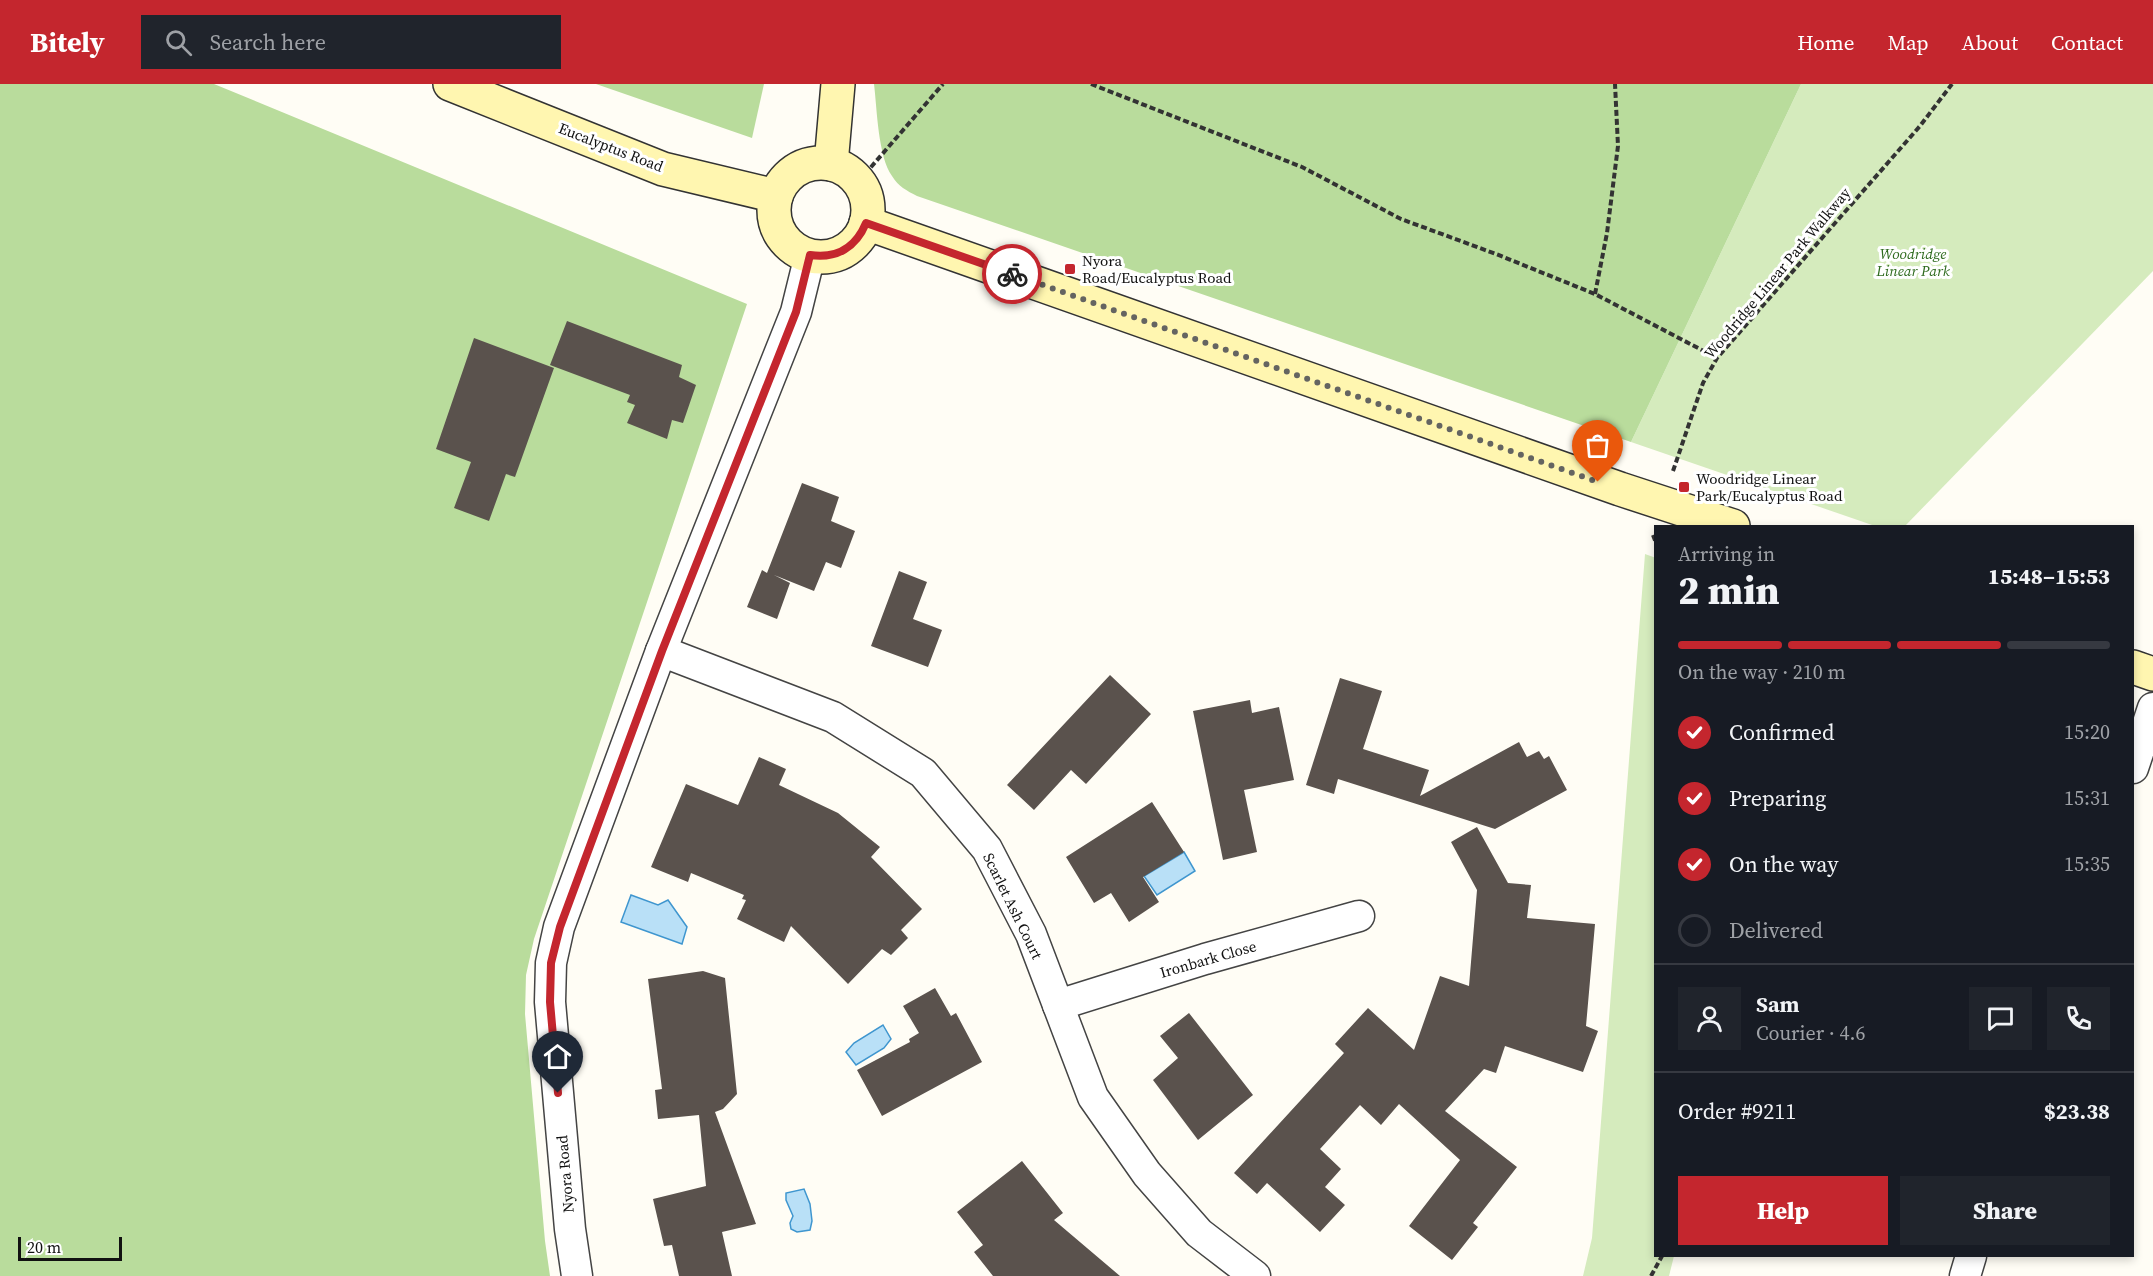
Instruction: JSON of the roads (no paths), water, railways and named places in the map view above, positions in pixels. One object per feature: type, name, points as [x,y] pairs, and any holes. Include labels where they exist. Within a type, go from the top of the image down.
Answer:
[{"type":"street","name":"Eucalyptus Road","points":[[450,84],[663,169],[776,196]]},
{"type":"street","points":[[831,164],[838,84]]},
{"type":"street","points":[[814,163],[831,164],[847,170],[859,182],[866,197],[866,223],[858,239],[844,250],[827,256],[810,255],[793,247],[780,233],[775,215],[776,196],[784,180],[798,169],[814,163]]},
{"type":"street","points":[[866,223],[1730,525]]},
{"type":"street","name":"Nyora Road","points":[[577,1276],[570,1229],[550,1002],[551,963],[560,927],[662,651],[796,312],[810,255]]},
{"type":"street","name":"Scarlet Ash Court","points":[[662,651],[833,717],[923,773],[987,849],[1031,934],[1093,1098],[1147,1174],[1199,1233],[1255,1276]]},
{"type":"street","points":[[2134,667],[2153,674]]},
{"type":"street","points":[[2134,765],[2153,708]]},
{"type":"street","name":"Ironbark Close","points":[[1058,1005],[1205,959],[1359,916]]},
{"type":"street","points":[[1965,1276],[1971,1257]]},
{"type":"water","points":[[1184,852],[1195,871],[1157,895],[1144,876]]},
{"type":"water","points":[[631,895],[658,905],[668,900],[687,927],[682,944],[621,922]]},
{"type":"water","points":[[883,1025],[891,1039],[884,1048],[856,1065],[846,1052],[854,1043]]},
{"type":"water","points":[[804,1189],[810,1204],[812,1221],[810,1230],[797,1232],[791,1229],[790,1223],[793,1216],[786,1200],[786,1193]]},
{"type":"place","name":"Nyora Road/Eucalyptus Road","points":[[1070,269]]},
{"type":"place","name":"Woodridge Linear Park/Eucalyptus Road","points":[[1684,487]]},
{"type":"park label","name":"Woodridge Linear Park","points":[[1913,262]]}]
